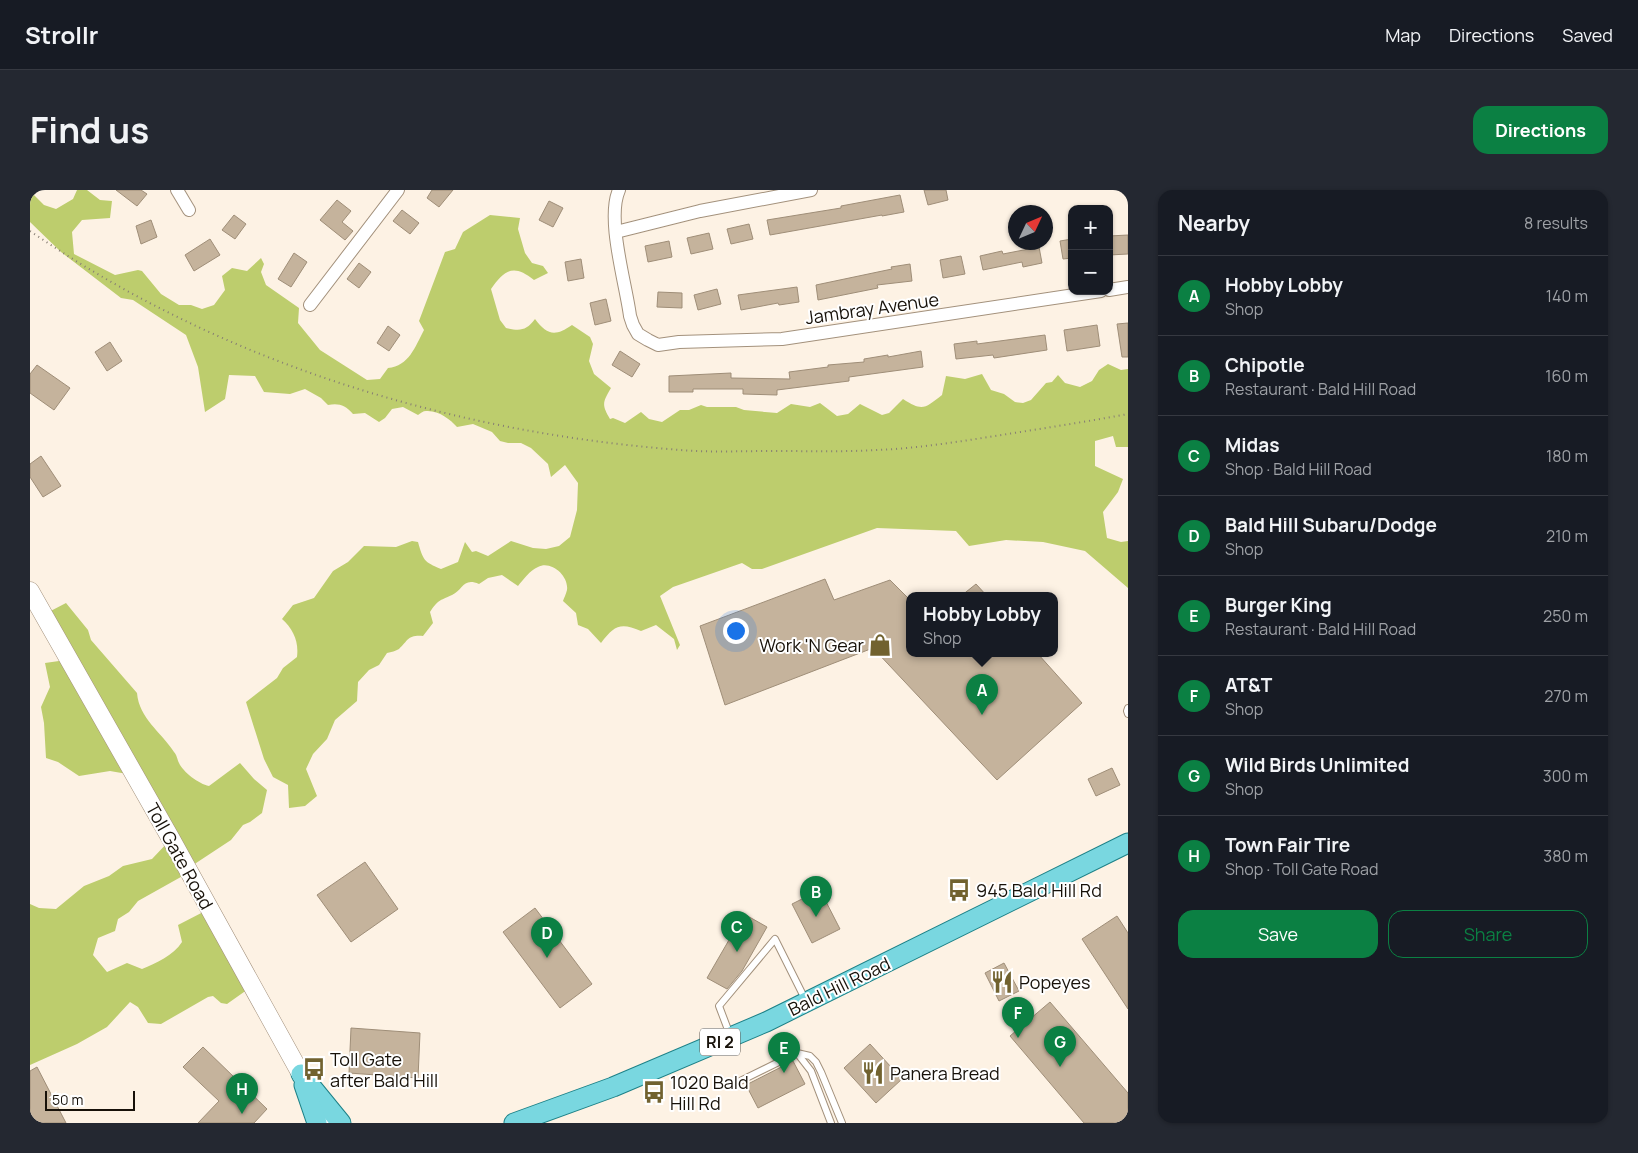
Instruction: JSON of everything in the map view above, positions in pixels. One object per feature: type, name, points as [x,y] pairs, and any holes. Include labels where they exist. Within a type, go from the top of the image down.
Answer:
[{"type":"main road","name":"Toll Gate Road","points":[[30,591],[171,839],[328,1123]]},
{"type":"main road","name":"Bald Hill Road","points":[[514,1123],[613,1087],[730,1038],[1128,843]]},
{"type":"main road","points":[[301,1074],[317,1123]]},
{"type":"main road","points":[[301,1074],[341,1123]]},
{"type":"street","points":[[177,190],[189,210]]},
{"type":"street","points":[[310,305],[398,190]]},
{"type":"street","points":[[619,190],[615,207],[616,232],[700,211],[811,190]]},
{"type":"street","name":"Jambray Avenue","points":[[616,232],[630,316],[635,329],[641,337],[658,344],[782,339],[1074,295]]},
{"type":"street","points":[[1113,289],[1128,287]]},
{"type":"lane","points":[[1128,708],[1128,714]]},
{"type":"lane","points":[[730,1038],[719,1006],[775,939],[806,1002]]},
{"type":"lane","points":[[798,1053],[811,1071],[831,1123]]},
{"type":"lane","points":[[732,1085],[798,1053],[810,1056],[816,1062],[842,1123]]},
{"type":"path","points":[[30,231],[63,253],[135,295],[262,356],[400,402],[476,420],[553,434],[692,450],[730,452],[877,450],[982,438],[1128,414]]},
{"type":"green space","points":[[77,190],[87,190],[100,200],[112,201],[110,218],[82,220],[72,232],[74,254],[115,275],[138,270],[142,271],[161,294],[179,305],[191,305],[202,309],[214,305],[225,290],[222,276],[232,268],[247,271],[261,258],[264,264],[261,272],[266,285],[299,308],[298,323],[320,350],[367,380],[380,379],[388,368],[401,364],[410,355],[424,330],[419,321],[445,252],[455,249],[463,232],[490,215],[520,218],[518,229],[525,253],[532,263],[543,266],[548,273],[534,280],[521,272],[510,271],[505,273],[491,289],[500,320],[506,328],[519,330],[529,326],[535,319],[547,331],[556,333],[572,325],[590,337],[593,344],[589,361],[594,374],[611,388],[604,404],[606,410],[610,419],[613,418],[625,423],[641,412],[649,419],[662,422],[680,410],[689,410],[701,405],[707,407],[736,407],[744,410],[777,413],[791,404],[810,407],[820,403],[837,416],[848,414],[860,404],[882,415],[889,413],[903,399],[920,407],[932,403],[942,395],[946,376],[965,379],[982,374],[991,390],[1004,394],[1015,402],[1023,403],[1031,400],[1046,383],[1052,382],[1058,375],[1065,383],[1080,387],[1092,381],[1099,370],[1108,364],[1121,370],[1128,369],[1128,447],[1116,447],[1113,436],[1095,441],[1095,466],[1123,479],[1118,492],[1103,512],[1107,538],[1121,542],[1128,541],[1128,588],[1085,551],[1043,542],[1006,540],[969,546],[956,531],[877,528],[762,569],[752,569],[742,563],[673,587],[660,596],[680,645],[677,650],[674,639],[656,625],[641,631],[623,626],[618,627],[601,643],[588,629],[578,625],[576,613],[563,601],[567,590],[565,580],[558,571],[548,566],[543,565],[535,568],[518,586],[502,575],[488,578],[479,584],[474,582],[466,583],[456,593],[435,605],[430,612],[433,623],[423,636],[411,637],[399,649],[387,653],[379,665],[369,670],[358,682],[357,701],[335,720],[327,739],[313,754],[306,769],[317,796],[305,806],[289,808],[288,785],[273,777],[264,759],[246,702],[277,678],[283,668],[297,657],[297,646],[294,636],[282,619],[293,605],[314,598],[333,571],[348,562],[364,546],[396,547],[412,541],[418,542],[425,560],[441,569],[458,562],[465,542],[472,552],[476,551],[488,556],[511,541],[533,548],[546,549],[559,546],[570,537],[577,510],[578,483],[565,465],[551,477],[548,464],[531,448],[521,443],[500,441],[492,432],[473,424],[457,427],[439,414],[426,411],[418,415],[403,407],[392,409],[379,422],[365,413],[353,414],[342,405],[328,405],[321,398],[305,389],[290,394],[264,392],[255,376],[229,375],[225,399],[205,412],[198,367],[186,335],[133,300],[121,298],[61,252],[30,222],[30,191],[44,205],[56,209],[73,199]]},
{"type":"green space","points":[[66,603],[88,630],[91,640],[137,693],[146,717],[175,753],[179,763],[188,774],[209,786],[240,763],[267,790],[262,813],[243,825],[231,840],[187,869],[188,873],[138,901],[129,912],[118,919],[115,931],[98,938],[93,955],[107,972],[127,963],[142,969],[164,958],[178,947],[182,942],[178,925],[209,909],[251,987],[227,1004],[221,1003],[213,996],[208,997],[161,1024],[148,1023],[138,1007],[130,1002],[107,1027],[77,1044],[30,1065],[30,904],[39,908],[56,909],[84,886],[109,876],[123,866],[152,859],[169,841],[133,775],[110,771],[79,776],[58,762],[46,758],[41,707],[50,687],[45,663],[66,660],[41,616]]},
{"type":"building","points":[[116,190],[141,190],[147,194],[137,206]]},
{"type":"building","points":[[432,190],[453,190],[439,207],[427,198]]},
{"type":"building","points":[[924,190],[946,190],[948,200],[928,205]]},
{"type":"building","points":[[900,195],[904,212],[770,235],[767,220],[841,208],[841,206]]},
{"type":"building","points":[[337,200],[351,211],[342,222],[353,231],[345,240],[320,220]]},
{"type":"building","points":[[549,201],[563,208],[553,227],[539,220]]},
{"type":"building","points":[[402,210],[419,223],[410,234],[393,221]]},
{"type":"building","points":[[234,215],[246,224],[235,239],[222,230]]},
{"type":"building","points":[[151,220],[157,237],[141,244],[136,226]]},
{"type":"building","points":[[749,224],[753,239],[731,244],[727,229]]},
{"type":"building","points":[[709,233],[713,249],[691,254],[687,238]]},
{"type":"building","points":[[1128,235],[1128,254],[1113,255],[1113,236]]},
{"type":"building","points":[[210,239],[220,255],[194,271],[185,255]]},
{"type":"building","points":[[1068,240],[1068,258],[1063,259],[1060,241]]},
{"type":"building","points":[[669,241],[672,257],[648,262],[645,246]]},
{"type":"building","points":[[1024,250],[1040,250],[1042,263],[1023,267],[1022,262],[983,270],[980,256],[1002,251],[1003,254]]},
{"type":"building","points":[[294,253],[307,262],[291,287],[278,279]]},
{"type":"building","points":[[961,256],[965,274],[943,278],[940,260]]},
{"type":"building","points":[[581,259],[584,278],[568,281],[565,262]]},
{"type":"building","points":[[359,263],[371,272],[359,288],[347,279]]},
{"type":"building","points":[[910,264],[912,281],[877,285],[878,288],[818,300],[816,285]]},
{"type":"building","points":[[797,287],[799,302],[779,305],[778,303],[741,310],[738,295]]},
{"type":"building","points":[[717,289],[721,304],[698,310],[694,295]]},
{"type":"building","points":[[658,292],[682,293],[682,308],[657,307]]},
{"type":"building","points":[[606,299],[611,321],[595,325],[590,303]]},
{"type":"building","points":[[1128,323],[1128,357],[1122,357],[1117,324]]},
{"type":"building","points":[[1097,325],[1100,346],[1067,351],[1064,330]]},
{"type":"building","points":[[388,326],[400,335],[389,351],[377,343]]},
{"type":"building","points":[[1045,335],[1047,350],[994,358],[993,355],[956,359],[954,344],[977,341],[977,344]]},
{"type":"building","points":[[110,342],[122,361],[107,371],[95,352]]},
{"type":"building","points":[[620,351],[640,364],[632,377],[612,365]]},
{"type":"building","points":[[921,351],[923,367],[849,377],[849,381],[777,390],[777,395],[743,394],[743,389],[693,389],[693,392],[669,392],[669,376],[731,373],[731,378],[790,379],[789,372],[828,367],[828,365],[864,362],[864,359]]},
{"type":"building","points":[[37,365],[70,388],[54,410],[30,393],[30,374]]},
{"type":"building","points":[[41,456],[61,486],[43,497],[30,477],[30,464]]},
{"type":"building","points":[[825,579],[834,600],[890,580],[906,596],[906,657],[1041,657],[1082,703],[997,780],[873,648],[725,705],[700,626]]},
{"type":"building","points":[[976,584],[983,592],[966,592]]},
{"type":"building","points":[[1112,768],[1120,785],[1096,796],[1088,779]]},
{"type":"building","points":[[365,862],[398,909],[351,942],[317,895]]},
{"type":"building","points":[[820,890],[840,929],[812,943],[792,904]]},
{"type":"building","points":[[535,908],[592,984],[560,1008],[503,932]]},
{"type":"building","points":[[744,914],[767,927],[742,971],[727,989],[707,978]]},
{"type":"building","points":[[1117,916],[1128,933],[1128,1009],[1082,939]]},
{"type":"building","name":"Popeyes","points":[[1004,963],[1019,991],[999,1001],[985,973]]},
{"type":"building","points":[[1050,1002],[1128,1093],[1128,1123],[1084,1123],[1010,1036]]},
{"type":"building","points":[[351,1028],[420,1033],[418,1078],[349,1073]]},
{"type":"building","name":"Panera Bread","points":[[870,1044],[902,1079],[876,1103],[844,1068]]},
{"type":"building","points":[[203,1047],[267,1109],[254,1123],[198,1123],[219,1101],[183,1067]]},
{"type":"building","points":[[793,1061],[805,1084],[758,1108],[746,1085]]},
{"type":"building","points":[[37,1067],[66,1123],[30,1123],[30,1071]]},
{"type":"place","name":"Work 'N Gear","points":[[880,645]]},
{"type":"place","name":"Hobby Lobby","points":[[982,715]]},
{"type":"place","name":"945 Bald Hill Rd","points":[[959,890]]},
{"type":"place","name":"Chipotle","points":[[816,917]]},
{"type":"place","name":"Midas","points":[[737,952]]},
{"type":"place","name":"Bald Hill Subaru/Dodge","points":[[547,958]]},
{"type":"place","name":"Popeyes","points":[[1002,982]]},
{"type":"place","name":"AT&T","points":[[1018,1038]]},
{"type":"place","name":"Wild Birds Unlimited","points":[[1060,1067]]},
{"type":"place","name":"Toll Gate after Bald Hill","points":[[314,1069]]},
{"type":"place","name":"Burger King","points":[[784,1073]]},
{"type":"place","name":"Panera Bread","points":[[873,1073]]},
{"type":"place","name":"1020 Bald Hill Rd","points":[[654,1092]]},
{"type":"place","name":"Town Fair Tire","points":[[242,1114]]}]
